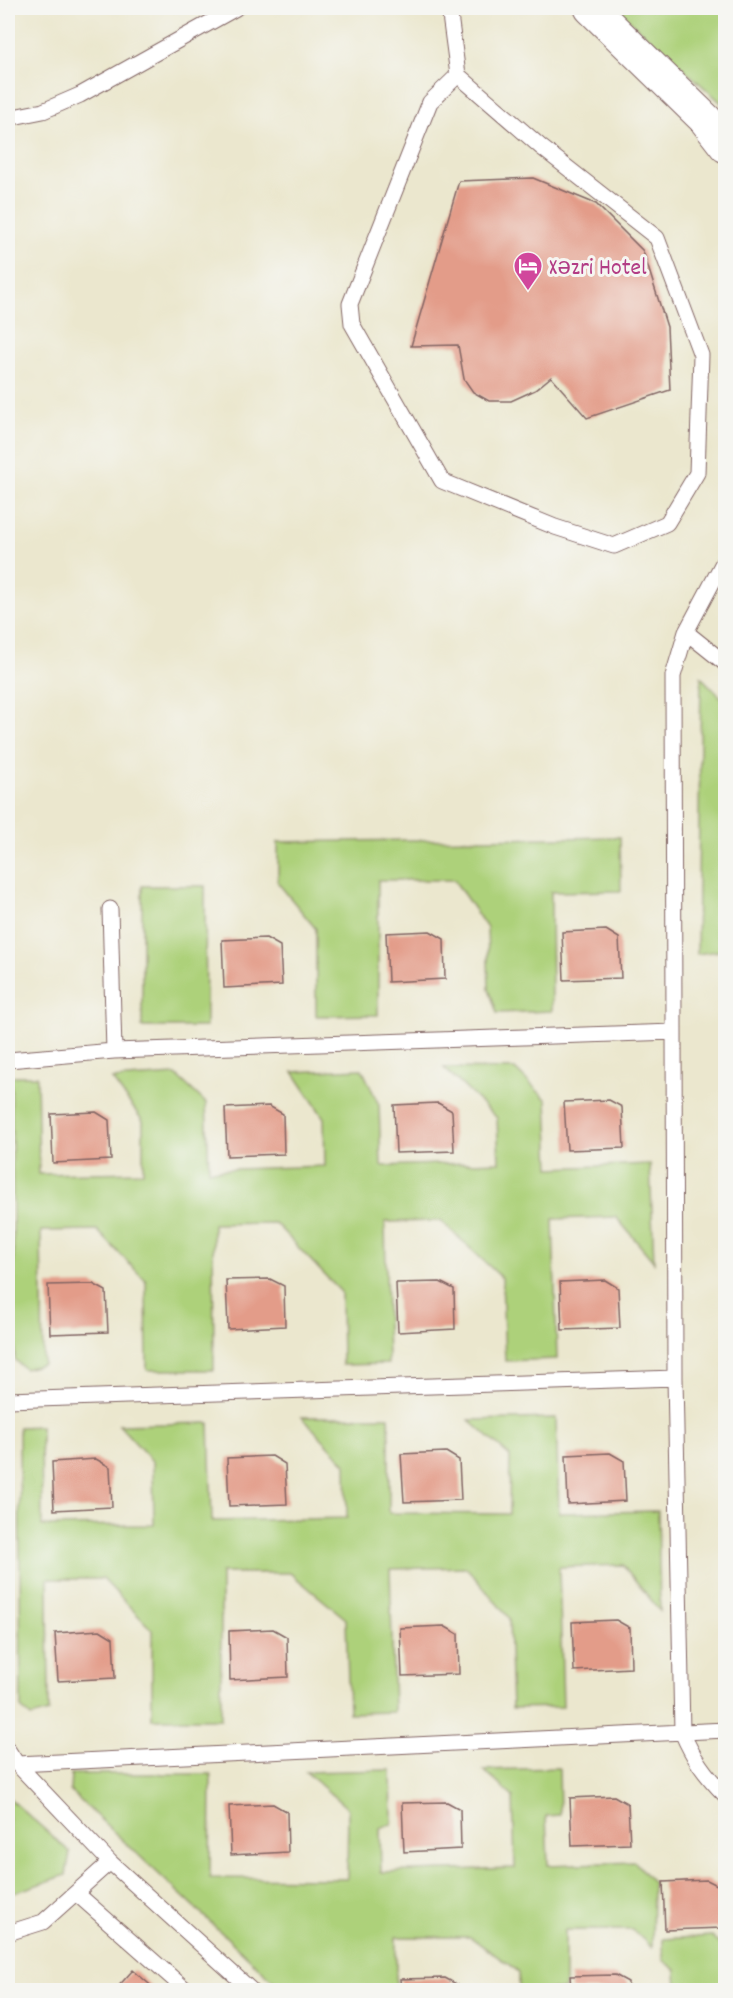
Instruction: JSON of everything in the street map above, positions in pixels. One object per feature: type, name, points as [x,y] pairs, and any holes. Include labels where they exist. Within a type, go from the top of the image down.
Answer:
[{"type":"street","points":[[591,8],[705,119],[726,146]]},
{"type":"lane","points":[[8,118],[43,111],[80,95],[236,8]]},
{"type":"lane","points":[[449,8],[458,75],[541,147],[657,238],[701,355],[697,473],[667,523],[614,546],[555,527],[442,481],[352,324],[350,304],[430,102],[458,75]]},
{"type":"lane","points":[[726,557],[686,632],[673,676],[675,1378],[682,1732],[693,1757],[726,1796]]},
{"type":"lane","points":[[686,632],[726,664]]},
{"type":"lane","points":[[110,909],[114,1051]]},
{"type":"lane","points":[[8,1060],[114,1051],[674,1032]]},
{"type":"lane","points":[[8,1400],[675,1378]]},
{"type":"lane","points":[[17,1764],[726,1730]]},
{"type":"lane","points":[[8,1750],[17,1764],[110,1862],[251,1990]]},
{"type":"lane","points":[[8,1933],[43,1922],[110,1862]]},
{"type":"lane","points":[[76,1893],[186,1990]]},
{"type":"green space","points":[[615,8],[725,8],[725,106]]},
{"type":"green space","points":[[701,677],[725,701],[726,950],[697,954]]},
{"type":"green space","points":[[620,837],[621,891],[551,892],[552,1011],[497,1013],[489,989],[487,928],[454,880],[378,880],[378,1015],[316,1016],[316,929],[278,883],[278,842]]},
{"type":"green space","points":[[142,886],[205,886],[206,1027],[142,1027]]},
{"type":"green space","points":[[444,1068],[515,1069],[547,1100],[550,1168],[650,1164],[654,1262],[616,1217],[553,1219],[557,1359],[505,1361],[502,1278],[441,1221],[385,1222],[388,1364],[342,1365],[341,1292],[275,1223],[213,1224],[214,1370],[147,1370],[146,1281],[97,1230],[41,1231],[43,1364],[25,1369],[15,1360],[11,1076],[37,1076],[39,1174],[143,1172],[143,1121],[112,1079],[176,1075],[206,1103],[209,1170],[325,1166],[324,1118],[293,1072],[362,1069],[379,1105],[381,1166],[499,1162],[497,1118]]},
{"type":"green space","points":[[302,1417],[389,1417],[389,1513],[509,1514],[510,1456],[469,1420],[556,1418],[559,1513],[658,1511],[660,1611],[623,1565],[559,1567],[563,1707],[512,1708],[509,1618],[466,1567],[390,1569],[394,1712],[349,1713],[346,1619],[290,1573],[221,1573],[221,1719],[152,1719],[152,1630],[103,1579],[48,1579],[49,1712],[31,1717],[21,1708],[19,1427],[41,1426],[42,1526],[154,1525],[153,1462],[119,1425],[209,1423],[212,1521],[347,1518],[346,1464]]},
{"type":"green space","points":[[559,1768],[560,1815],[546,1816],[548,1865],[635,1862],[653,1883],[652,1948],[633,1930],[565,1930],[565,1990],[519,1990],[519,1972],[470,1937],[396,1937],[396,1990],[283,1990],[70,1791],[71,1774],[211,1774],[210,1878],[347,1879],[348,1809],[306,1772],[391,1770],[392,1824],[380,1828],[381,1872],[515,1868],[513,1797],[483,1770]]},
{"type":"green space","points":[[8,1797],[70,1852],[66,1875],[8,1895]]},
{"type":"green space","points":[[712,1936],[725,1949],[725,1990],[677,1990],[676,1970],[663,1960],[663,1939]]},
{"type":"building","points":[[533,178],[596,204],[643,251],[667,327],[670,390],[587,418],[551,377],[535,390],[511,401],[489,401],[473,392],[464,379],[458,345],[411,346],[459,181]]},
{"type":"building","points":[[606,930],[619,938],[621,978],[564,980],[562,932]]},
{"type":"building","points":[[430,931],[444,939],[445,979],[388,982],[386,933]]},
{"type":"building","points":[[266,938],[280,946],[282,985],[224,988],[222,940]]},
{"type":"building","points":[[609,1100],[622,1107],[624,1148],[567,1150],[564,1102]]},
{"type":"building","points":[[438,1103],[452,1111],[454,1151],[396,1153],[394,1105]]},
{"type":"building","points":[[269,1106],[283,1114],[284,1154],[227,1156],[225,1108]]},
{"type":"building","points":[[96,1112],[109,1120],[111,1160],[53,1163],[51,1114]]},
{"type":"building","points":[[270,1279],[284,1286],[285,1326],[228,1329],[226,1280]]},
{"type":"building","points":[[605,1280],[618,1288],[620,1328],[562,1330],[560,1282]]},
{"type":"building","points":[[440,1282],[454,1289],[455,1329],[398,1332],[396,1283]]},
{"type":"building","points":[[93,1284],[106,1291],[108,1332],[50,1334],[48,1285]]},
{"type":"building","points":[[446,1452],[459,1460],[461,1500],[404,1502],[401,1454]]},
{"type":"building","points":[[610,1453],[624,1461],[626,1501],[568,1504],[566,1455]]},
{"type":"building","points":[[272,1456],[285,1464],[287,1504],[229,1506],[227,1458]]},
{"type":"building","points":[[96,1459],[110,1467],[112,1507],[54,1510],[52,1462]]},
{"type":"building","points":[[616,1620],[630,1628],[631,1668],[574,1671],[572,1622]]},
{"type":"building","points":[[444,1626],[458,1634],[459,1674],[402,1676],[400,1628]]},
{"type":"building","points":[[273,1629],[287,1637],[288,1677],[230,1680],[229,1631]]},
{"type":"building","points":[[100,1630],[113,1638],[115,1678],[58,1681],[55,1633]]},
{"type":"building","points":[[614,1796],[628,1804],[630,1844],[572,1846],[570,1798]]},
{"type":"building","points":[[447,1802],[460,1809],[461,1849],[404,1852],[402,1803]]},
{"type":"building","points":[[273,1804],[287,1812],[288,1852],[231,1855],[229,1806]]},
{"type":"building","points":[[707,1880],[721,1887],[722,1928],[665,1930],[663,1882]]},
{"type":"building","points":[[133,1970],[156,1990],[115,1990]]},
{"type":"building","points":[[615,1975],[628,1982],[628,1990],[571,1990],[570,1976]]},
{"type":"building","points":[[445,1978],[458,1985],[458,1990],[401,1990],[400,1979]]},
{"type":"place","name":"Xәzri Hotel","points":[[528,292]]}]
